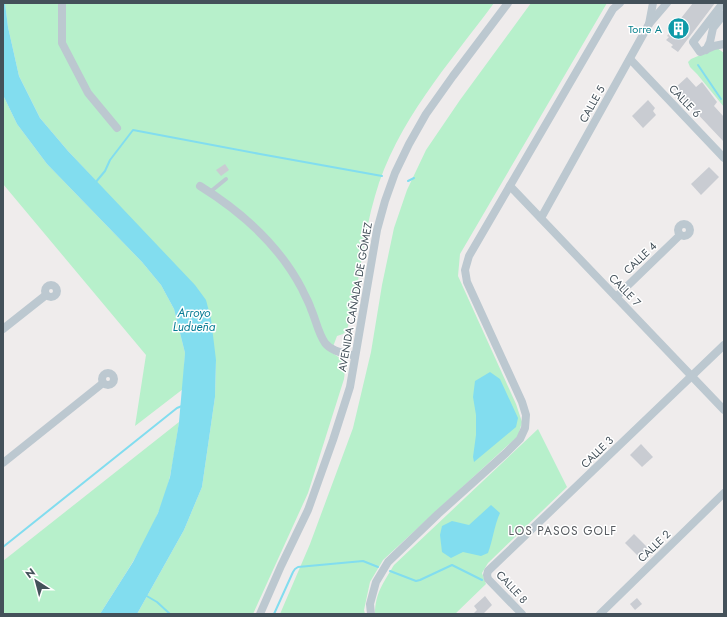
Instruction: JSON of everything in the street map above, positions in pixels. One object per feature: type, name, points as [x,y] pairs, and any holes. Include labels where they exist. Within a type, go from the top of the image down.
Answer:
[{"type":"street","points":[[62,3],[62,43],[88,93],[117,128]]},
{"type":"street","name":"AVENIDA CAÑADA DE GÓMEZ","points":[[260,614],[308,510],[348,393],[377,230],[396,173],[409,144],[426,114],[508,3]]},
{"type":"street","points":[[371,614],[370,604],[376,582],[388,562],[438,514],[506,453],[520,439],[526,428],[526,415],[522,402],[467,282],[465,270],[469,256],[613,9],[620,3]]},
{"type":"street","points":[[649,24],[653,3]]},
{"type":"street","name":"CALLE 5","points":[[540,218],[649,24],[667,3]]},
{"type":"street","points":[[723,3],[693,42],[700,52],[714,46],[724,44]]},
{"type":"street","points":[[706,50],[710,42],[713,28],[724,14]]},
{"type":"street","points":[[705,27],[724,44]]},
{"type":"street","name":"CALLE 6","points":[[630,59],[724,158]]},
{"type":"street","points":[[200,186],[236,210],[255,227],[273,247],[300,287],[311,309],[320,335],[326,344],[335,351],[355,356]]},
{"type":"street","name":"CALLE 7","points":[[510,186],[724,410]]},
{"type":"street","name":"CALLE 4","points":[[616,297],[680,235]]},
{"type":"street","points":[[3,329],[46,295]]},
{"type":"street","name":"CALLE 3","points":[[487,575],[488,571],[493,565],[724,345]]},
{"type":"street","points":[[3,463],[103,383]]},
{"type":"street","name":"CALLE 2","points":[[600,614],[724,493]]},
{"type":"street","name":"CALLE 8","points":[[487,575],[492,583],[522,614]]},
{"type":"lane","points":[[209,192],[226,179]]},
{"type":"green space","points":[[5,3],[494,3],[442,71],[410,118],[384,169],[371,213],[355,297],[347,330],[343,334],[337,336],[331,352],[344,363],[344,379],[308,493],[253,614],[137,614],[184,530],[202,487],[215,397],[216,360],[96,181],[40,118],[19,76],[8,27]]},
{"type":"green space","points":[[531,3],[607,3],[460,254],[458,276],[516,404],[522,422],[518,436],[383,560],[370,582],[364,610],[365,614],[280,614],[310,544],[353,428],[371,352],[382,285],[394,228],[407,190],[426,150],[460,100]]},
{"type":"green space","points":[[717,48],[724,53],[724,107],[690,67],[688,62],[691,59]]},
{"type":"green space","points":[[3,95],[17,124],[47,164],[142,262],[161,285],[174,309],[185,353],[183,389],[135,426],[146,355],[3,184]]},
{"type":"green space","points":[[179,422],[170,476],[158,513],[141,548],[100,614],[3,614],[3,561]]},
{"type":"green space","points":[[538,429],[567,487],[488,563],[482,573],[486,584],[455,614],[375,614],[378,594],[394,565]]},
{"type":"water","name":"Arroyo Ludueña","points":[[3,3],[5,3],[8,27],[19,76],[40,118],[68,151],[195,285],[206,300],[211,319],[216,360],[215,397],[202,487],[184,530],[137,614],[100,614],[133,562],[158,513],[170,477],[179,422],[185,353],[174,309],[161,285],[142,262],[47,164],[17,124],[3,95]]},
{"type":"water","points":[[490,372],[500,379],[518,418],[516,427],[474,462],[473,457],[476,435],[476,415],[473,397],[475,381]]},
{"type":"water","points":[[491,505],[500,513],[488,553],[481,556],[463,552],[451,558],[442,552],[440,535],[442,526],[452,521],[469,525]]},
{"type":"building","name":"Torre A","points":[[693,3],[715,3],[678,52],[671,47],[673,45],[666,40],[669,37],[667,36]]},
{"type":"building","points":[[687,77],[696,87],[702,82],[717,102],[714,106],[724,117],[724,142],[674,89]]},
{"type":"building","points":[[648,100],[655,108],[653,111],[656,115],[643,128],[632,116]]},
{"type":"building","points":[[225,164],[229,170],[221,176],[216,170]]},
{"type":"building","points":[[709,167],[719,177],[701,195],[691,184]]},
{"type":"building","points":[[641,444],[653,457],[642,467],[630,455]]},
{"type":"building","points":[[634,534],[648,548],[639,557],[625,543]]},
{"type":"building","points":[[485,596],[492,605],[483,614],[473,614],[477,610],[474,606]]},
{"type":"building","points":[[637,598],[642,604],[635,610],[630,604]]},
{"type":"waterway","points":[[698,65],[721,99]]},
{"type":"waterway","points":[[95,183],[105,171],[110,160],[133,130],[382,176]]},
{"type":"waterway","points":[[408,181],[414,178]]},
{"type":"waterway","points":[[3,547],[177,408],[182,406]]},
{"type":"waterway","points":[[274,614],[293,572],[298,567],[363,561],[378,567]]},
{"type":"waterway","points":[[390,571],[416,581],[452,565],[482,580]]},
{"type":"waterway","points":[[145,595],[157,602],[170,614]]},
{"type":"place","name":"Torre A","points":[[678,29]]},
{"type":"district","name":"LOS PASOS GOLF","points":[[563,531]]}]
